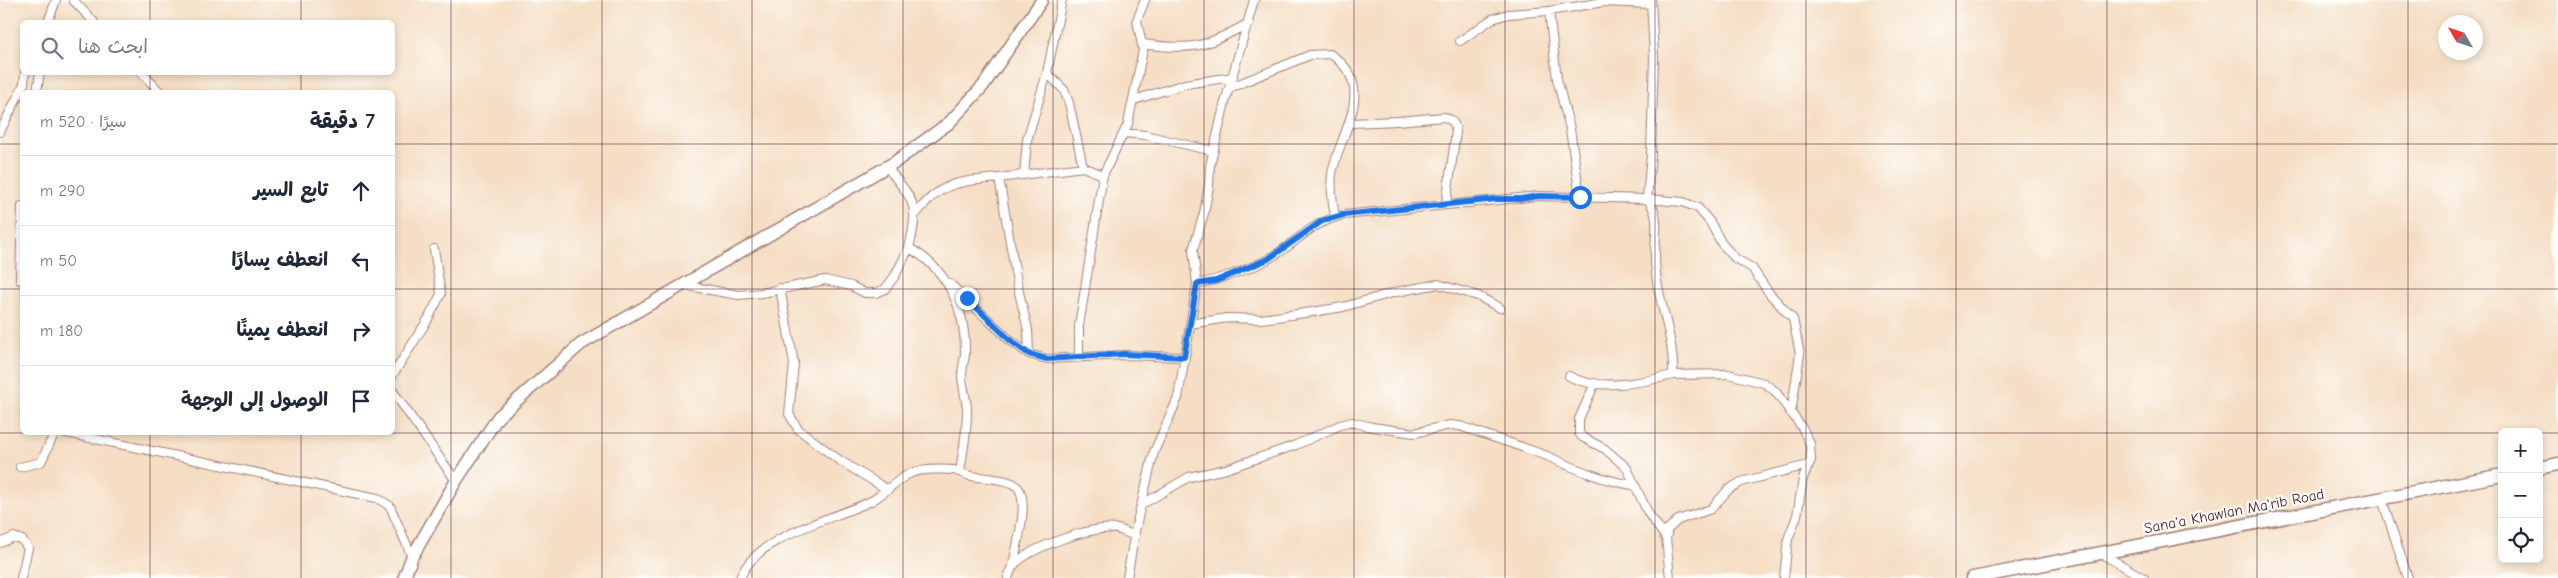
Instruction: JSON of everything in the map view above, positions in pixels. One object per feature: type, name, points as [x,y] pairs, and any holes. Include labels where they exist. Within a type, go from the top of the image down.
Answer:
[{"type":"main road","points":[[2543,467],[2558,464]]},
{"type":"main road","name":"Sana'a Khawlan Ma'rib Road","points":[[1973,578],[2498,477]]},
{"type":"street","points":[[47,20],[56,0]]},
{"type":"street","points":[[73,0],[92,20]]},
{"type":"street","points":[[404,578],[412,557],[456,482],[498,417],[538,380],[582,344],[888,167],[949,123],[983,86],[1042,0]]},
{"type":"street","points":[[1024,175],[1027,140],[1047,73],[1062,0]]},
{"type":"street","points":[[1079,358],[1078,326],[1103,175],[1124,133],[1134,100],[1143,44],[1138,32],[1137,20],[1145,0]]},
{"type":"street","points":[[1127,578],[1134,536],[1154,452],[1178,398],[1197,284],[1193,250],[1204,213],[1213,151],[1254,0]]},
{"type":"street","points":[[1460,41],[1492,19],[1508,14],[1549,11],[1604,2],[1651,2],[1654,56],[1647,199],[1655,207],[1658,286],[1674,356],[1673,375]]},
{"type":"street","points":[[1549,11],[1556,79],[1570,129],[1580,197]]},
{"type":"street","points":[[1143,44],[1179,48],[1201,46],[1220,40],[1249,23]]},
{"type":"street","points":[[1229,88],[1310,55],[1330,54],[1349,72],[1355,94],[1351,123],[1333,173],[1331,188],[1335,217]]},
{"type":"street","points":[[1047,73],[1064,90],[1070,103],[1082,167]]},
{"type":"street","points":[[21,90],[25,75]]},
{"type":"street","points":[[37,90],[40,75]]},
{"type":"street","points":[[144,75],[158,90]]},
{"type":"street","points":[[1134,100],[1185,84],[1233,77]]},
{"type":"street","points":[[0,132],[20,92]]},
{"type":"street","points":[[1351,123],[1397,122],[1444,117],[1450,119],[1455,124],[1456,132],[1446,204]]},
{"type":"street","points":[[1124,133],[1145,135],[1213,151]]},
{"type":"street","points":[[888,167],[911,199],[916,214]]},
{"type":"street","points":[[683,285],[738,295],[825,280],[851,286],[865,293],[876,293],[885,289],[895,276],[910,248],[916,214],[929,197],[942,188],[960,182],[1082,167],[1103,175]]},
{"type":"street","points":[[999,178],[1018,288],[1028,330],[1029,354]]},
{"type":"street","points":[[1197,284],[1216,281],[1268,259],[1305,231],[1322,221],[1335,217],[1446,204],[1539,196],[1683,202],[1698,208],[1710,222],[1722,244],[1736,259],[1752,268],[1769,293],[1794,319],[1800,354],[1791,413]]},
{"type":"street","points":[[910,248],[936,268],[948,283],[1011,341],[1029,354],[1047,359],[1124,354],[1184,357]]},
{"type":"street","points":[[395,371],[427,321],[440,294],[434,249]]},
{"type":"street","points":[[948,283],[957,301],[965,353],[962,377],[967,410],[960,472]]},
{"type":"street","points":[[1190,324],[1227,318],[1261,319],[1327,310],[1396,292],[1438,284],[1478,296],[1500,308]]},
{"type":"street","points":[[780,288],[794,363],[789,414],[798,429],[839,460],[888,490]]},
{"type":"street","points":[[1569,376],[1576,380],[1595,383],[1639,382],[1673,375],[1728,374],[1764,383],[1775,391],[1803,429],[1810,444],[1811,460],[1803,478],[1797,516],[1788,539],[1784,578]]},
{"type":"street","points":[[1595,383],[1579,419],[1579,432],[1582,437],[1604,449],[1627,468],[1648,513],[1666,538]]},
{"type":"street","points":[[395,394],[456,482]]},
{"type":"street","points":[[1141,505],[1189,477],[1234,466],[1296,445],[1340,425],[1352,422],[1414,433],[1450,425],[1460,426],[1546,456],[1576,471],[1607,481],[1634,485]]},
{"type":"street","points":[[20,467],[41,462],[54,435]]},
{"type":"street","points":[[76,435],[377,498],[390,506],[412,557]]},
{"type":"street","points":[[1670,578],[1666,538],[1668,530],[1678,520],[1711,509],[1728,490],[1741,482],[1808,465]]},
{"type":"street","points":[[740,578],[756,556],[776,542],[830,517],[848,512],[888,490],[912,473],[947,470],[1012,483],[1020,488],[1022,516],[1013,566],[1008,578]]},
{"type":"street","points":[[2382,499],[2408,578]]},
{"type":"street","points":[[1013,566],[1034,552],[1096,529],[1117,529],[1134,536]]},
{"type":"street","points":[[0,544],[14,537],[22,540],[28,548],[22,578]]},
{"type":"street","points":[[2102,554],[2144,578]]},
{"type":"route","points":[[967,298],[1011,341],[1029,354],[1047,359],[1124,354],[1184,357],[1197,284],[1216,281],[1268,259],[1305,231],[1322,221],[1343,215],[1497,199],[1520,199],[1539,196],[1580,197]]}]
